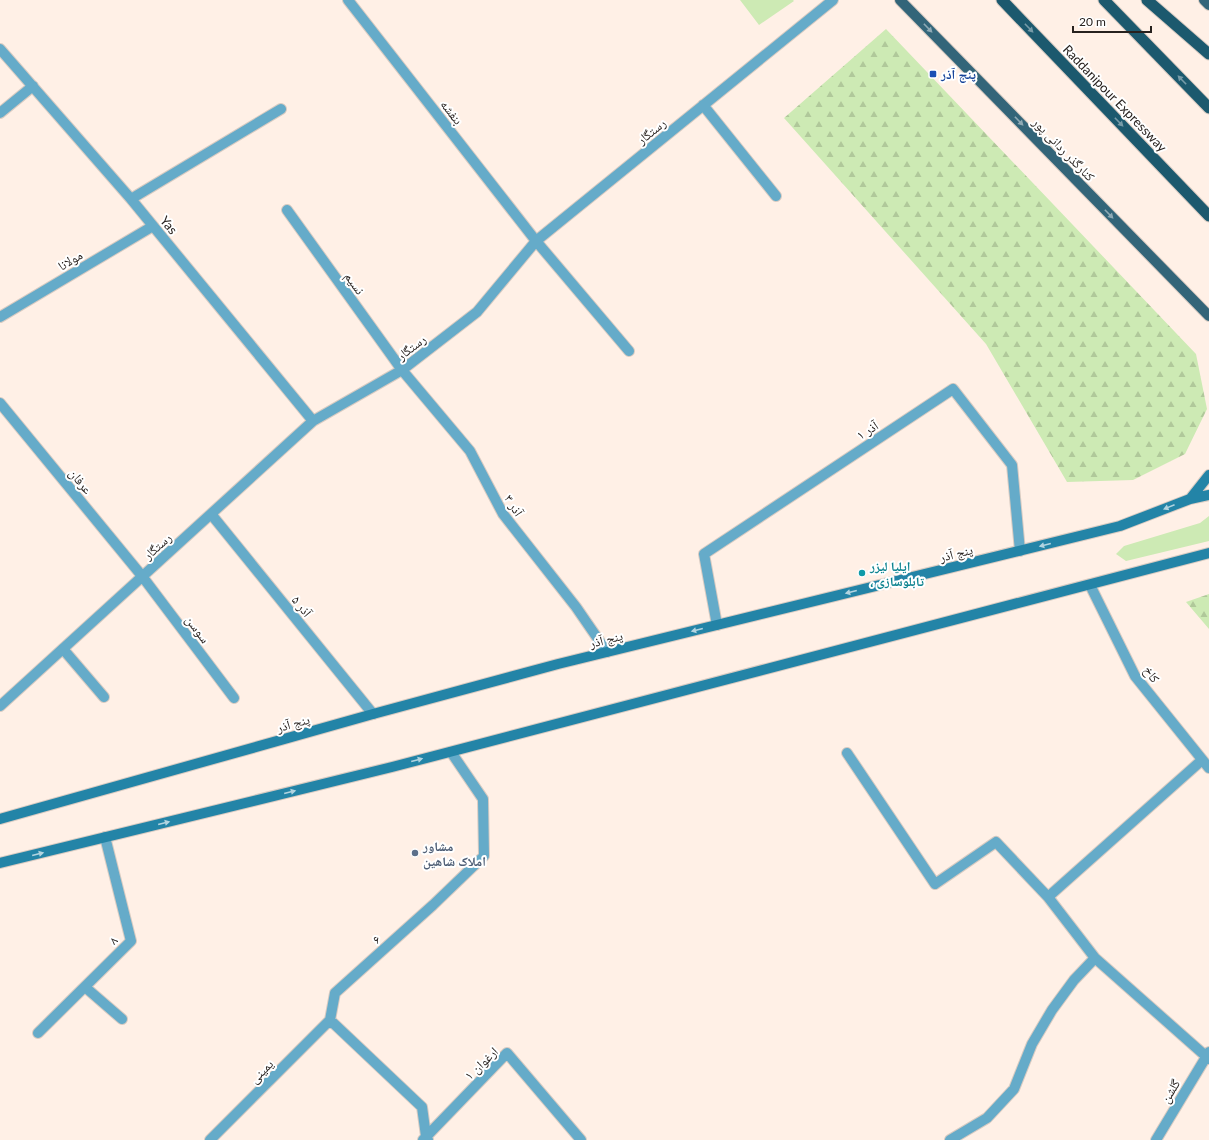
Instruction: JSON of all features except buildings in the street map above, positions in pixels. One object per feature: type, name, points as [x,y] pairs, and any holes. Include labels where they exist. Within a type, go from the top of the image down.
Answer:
[{"type":"highway","name":"Raddanipour Expressway","points":[[1002,0],[1209,216]]},
{"type":"highway","points":[[1104,0],[1209,108]]},
{"type":"highway","points":[[1147,0],[1209,54]]},
{"type":"main road","name":"کنارگذر ردانی پور","points":[[900,0],[1209,316]]},
{"type":"main road","points":[[1204,0],[1209,5]]},
{"type":"main road","points":[[1190,499],[1209,474]]},
{"type":"main road","name":"پنج آذر","points":[[0,819],[373,714],[607,652],[1120,526],[1190,499],[1209,495]]},
{"type":"main road","points":[[0,863],[451,752],[1209,553]]},
{"type":"street","name":"بنفشه","points":[[348,0],[536,241],[629,350]]},
{"type":"street","name":"رستگار","points":[[0,706],[313,421],[402,370],[477,312],[536,241],[833,0]]},
{"type":"street","name":"Yas","points":[[0,49],[131,199],[313,421]]},
{"type":"street","points":[[0,113],[33,86]]},
{"type":"street","points":[[702,105],[776,196]]},
{"type":"street","points":[[131,199],[281,109]]},
{"type":"street","name":"نسیم","points":[[287,210],[402,370]]},
{"type":"street","name":"مولانا","points":[[0,317],[153,226]]},
{"type":"street","name":"آذر ۳","points":[[402,370],[470,451],[503,514],[576,607],[607,652]]},
{"type":"street","name":"آذر ۱","points":[[717,625],[704,554],[953,389],[1012,465],[1020,551]]},
{"type":"street","name":"عرفان","points":[[0,403],[142,576]]},
{"type":"street","name":"آذر ۵","points":[[211,514],[373,714]]},
{"type":"street","name":"سوسن","points":[[142,576],[234,698]]},
{"type":"street","name":"کاخ","points":[[1090,585],[1135,676],[1209,768]]},
{"type":"street","points":[[62,649],[104,697]]},
{"type":"street","name":"۶","points":[[330,1020],[335,993],[433,905],[484,856],[483,799],[451,752]]},
{"type":"street","points":[[848,753],[935,884],[996,842],[1048,897],[1095,958],[1208,1056]]},
{"type":"street","points":[[1048,897],[1202,760]]},
{"type":"street","name":"۸","points":[[38,1033],[131,941],[105,837]]},
{"type":"street","points":[[950,1140],[987,1118],[1014,1089],[1032,1044],[1052,1010],[1074,980],[1095,958]]},
{"type":"street","points":[[84,987],[122,1019]]},
{"type":"street","points":[[330,1020],[422,1106],[426,1139]]},
{"type":"street","name":"یمینی","points":[[210,1140],[330,1020]]},
{"type":"street","name":"ارغوان ۱","points":[[426,1139],[507,1053],[581,1140]]},
{"type":"street","name":"گلشن","points":[[1156,1140],[1208,1056]]},
{"type":"green space","points":[[740,0],[793,0],[794,1],[759,25]]},
{"type":"green space","points":[[886,29],[1196,354],[1207,409],[1185,454],[1133,480],[1067,482],[986,344],[784,118]]},
{"type":"green space","points":[[1209,516],[1209,541],[1126,561],[1116,554],[1124,546],[1200,523]]},
{"type":"green space","points":[[1209,594],[1209,629],[1186,602]]},
{"type":"place","name":"پنج آذر","points":[[933,74]]},
{"type":"place","name":"ایلیا لیزر ، تابلوسازی","points":[[862,573]]},
{"type":"place","name":"مشاور املاک شاهین","points":[[415,853]]}]
